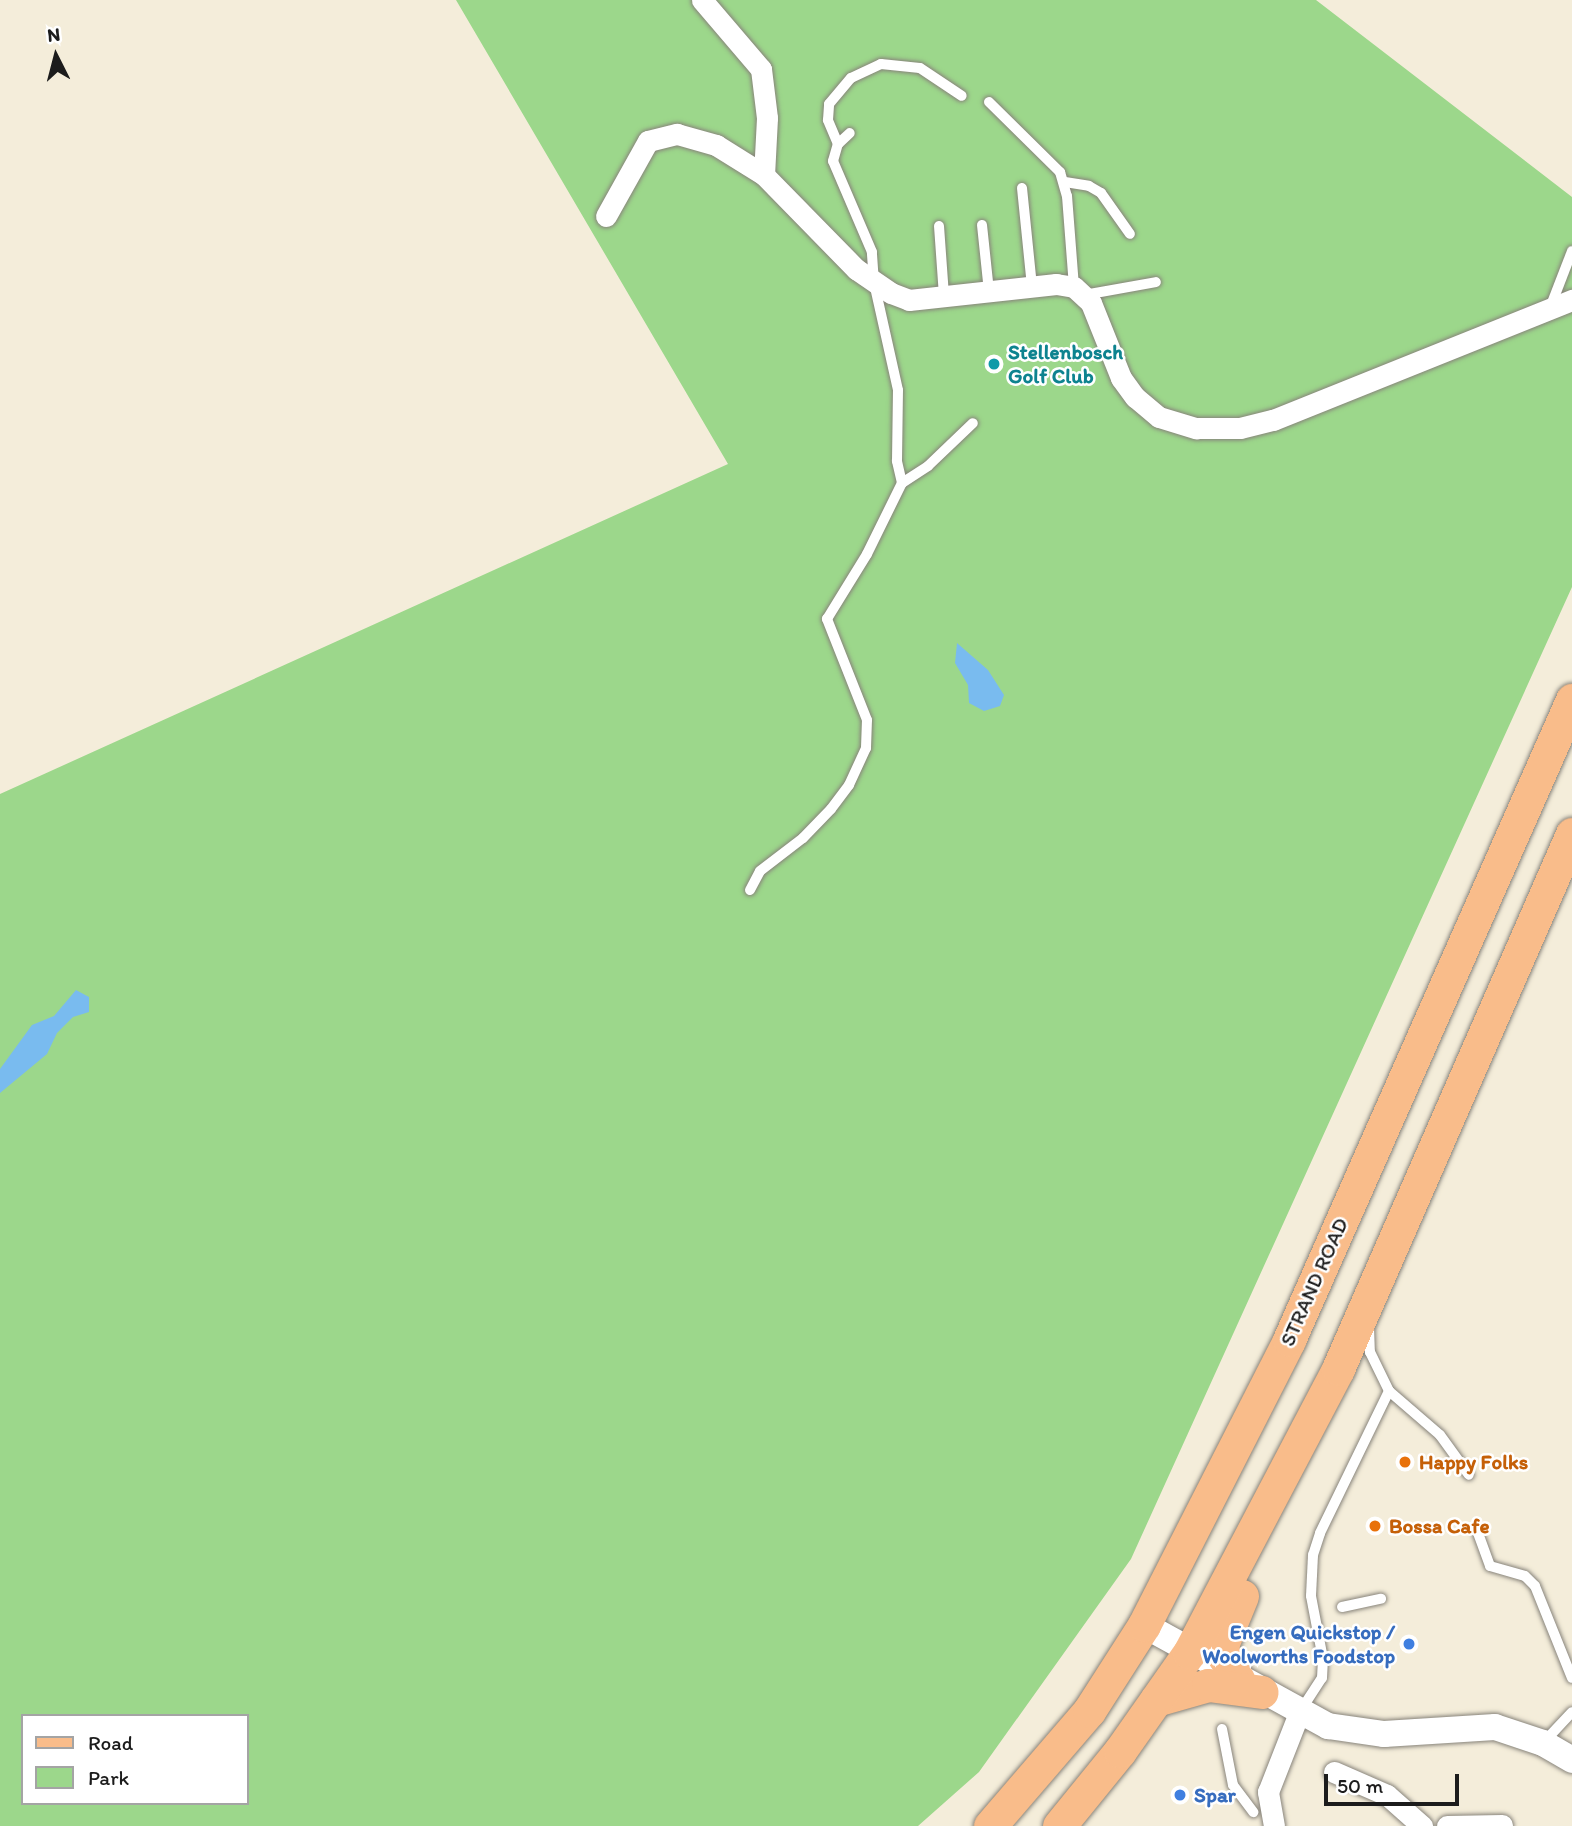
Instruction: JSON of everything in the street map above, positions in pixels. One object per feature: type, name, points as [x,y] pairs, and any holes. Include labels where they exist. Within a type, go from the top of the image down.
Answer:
[{"type":"main road","name":"STRAND ROAD","points":[[990,1826],[1089,1711],[1144,1626],[1289,1340],[1572,700]]},
{"type":"main road","points":[[1059,1826],[1189,1653],[1338,1369],[1572,834]]},
{"type":"main road","points":[[1250,1685],[1224,1657],[1224,1632],[1273,1532],[1277,1485]]},
{"type":"main road","points":[[1156,1700],[1208,1685],[1250,1685]]},
{"type":"street","points":[[702,0],[761,69],[767,118],[764,175]]},
{"type":"street","points":[[606,216],[618,201],[640,149],[662,136],[691,136],[716,145],[764,175],[874,282],[909,300],[1032,287],[1079,291],[1121,379],[1135,397],[1180,425],[1211,429],[1272,420],[1541,315],[1572,300]]},
{"type":"street","points":[[1541,315],[1572,316]]},
{"type":"street","points":[[1144,1626],[1299,1713],[1353,1731],[1384,1734],[1495,1727],[1543,1743],[1572,1760]]},
{"type":"street","points":[[1274,1826],[1268,1792],[1272,1773],[1299,1713]]},
{"type":"street","points":[[1334,1772],[1387,1795],[1422,1826]]},
{"type":"street","points":[[1447,1826],[1502,1825]]},
{"type":"lane","points":[[838,144],[828,120],[829,104],[851,78],[881,64],[920,68],[962,96]]},
{"type":"lane","points":[[989,102],[1050,158],[1065,182],[1079,291],[1156,282]]},
{"type":"lane","points":[[850,133],[833,153],[835,172],[869,237],[874,282],[898,390],[897,461],[902,483]]},
{"type":"lane","points":[[1065,182],[1089,186],[1101,193],[1130,234]]},
{"type":"lane","points":[[1022,188],[1032,287]]},
{"type":"lane","points":[[982,225],[989,292]]},
{"type":"lane","points":[[939,226],[944,296]]},
{"type":"lane","points":[[1541,315],[1572,251]]},
{"type":"lane","points":[[750,890],[760,871],[803,838],[831,809],[862,758],[869,736],[867,720],[827,619],[867,554],[902,483],[928,466],[973,423]]},
{"type":"lane","points":[[1375,1283],[1368,1339],[1389,1391],[1440,1435],[1469,1475]]},
{"type":"lane","points":[[1299,1713],[1322,1678],[1319,1613],[1311,1577],[1320,1533],[1389,1391]]},
{"type":"lane","points":[[1478,1533],[1490,1566],[1525,1576],[1535,1586],[1572,1678]]},
{"type":"lane","points":[[1342,1607],[1381,1599]]},
{"type":"lane","points":[[1543,1743],[1572,1712]]},
{"type":"lane","points":[[1222,1729],[1233,1785],[1253,1812]]},
{"type":"green space","name":"Stellenbosch Golf Club","points":[[456,0],[1316,0],[1572,197],[1572,587],[1131,1559],[979,1772],[918,1826],[0,1826],[0,794],[728,464]]},
{"type":"water","points":[[957,643],[988,670],[1004,695],[1000,706],[984,711],[969,703],[968,685],[955,663]]},
{"type":"water","points":[[76,990],[89,997],[89,1012],[73,1017],[57,1033],[47,1054],[0,1093],[0,1069],[32,1025],[54,1016]]},
{"type":"place","name":"Stellenbosch Golf Club","points":[[994,364]]},
{"type":"place","name":"Happy Folks","points":[[1405,1462]]},
{"type":"place","name":"Bossa Cafe","points":[[1375,1526]]},
{"type":"place","name":"Engen Quickstop / Woolworths Foodstop","points":[[1409,1644]]},
{"type":"place","name":"Spar","points":[[1180,1795]]}]
